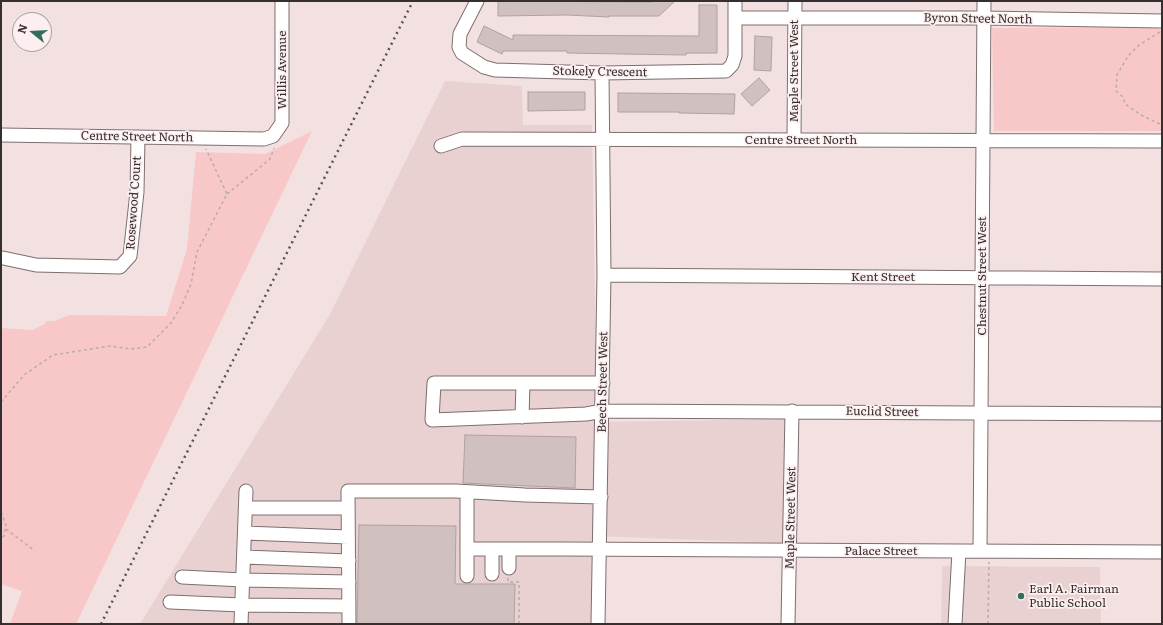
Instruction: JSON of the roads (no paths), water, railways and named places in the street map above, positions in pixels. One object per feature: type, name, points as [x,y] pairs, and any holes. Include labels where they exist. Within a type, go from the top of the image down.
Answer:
[{"type":"street","name":"Willis Avenue","points":[[274,140],[282,123],[282,1]]},
{"type":"street","name":"Stokely Crescent","points":[[477,1],[460,34],[459,47],[462,53],[484,67],[495,70],[602,73],[726,72],[732,66],[734,56],[735,1]]},
{"type":"street","name":"Maple Street West","points":[[794,140],[795,1]]},
{"type":"street","name":"Chestnut Street West","points":[[984,1],[980,414],[984,551]]},
{"type":"street","name":"Byron Street North","points":[[735,18],[984,18],[1162,21]]},
{"type":"street","name":"Beech Street West","points":[[598,624],[603,411],[604,275],[604,139],[602,73]]},
{"type":"street","name":"Centre Street North","points":[[1,136],[274,140]]},
{"type":"street","name":"Rosewood Court","points":[[3,258],[36,265],[120,267],[130,256],[137,192],[138,137]]},
{"type":"street","name":"Centre Street North","points":[[441,146],[462,139],[1162,141]]},
{"type":"street","name":"Kent Street","points":[[604,275],[1162,279]]},
{"type":"street","name":"Euclid Street","points":[[523,383],[434,383],[432,420],[586,414],[603,411],[1162,414]]},
{"type":"street","points":[[522,417],[523,383],[603,383]]},
{"type":"street","name":"Maple Street West","points":[[788,624],[791,551],[792,411]]},
{"type":"street","points":[[241,624],[246,533],[246,491]]},
{"type":"street","points":[[349,624],[348,491],[467,492],[601,497]]},
{"type":"street","points":[[467,492],[468,576]]},
{"type":"street","points":[[246,508],[348,508]]},
{"type":"street","points":[[246,533],[348,537]]},
{"type":"street","name":"Palace Street","points":[[468,549],[1162,552]]},
{"type":"street","points":[[492,549],[492,574]]},
{"type":"street","points":[[508,549],[509,568]]},
{"type":"street","points":[[954,624],[959,552]]},
{"type":"street","points":[[244,557],[349,561]]},
{"type":"street","points":[[182,577],[349,582]]},
{"type":"street","points":[[170,602],[242,605],[349,606]]},
{"type":"railway","points":[[101,624],[413,1]]},
{"type":"place","name":"Earl A. Fairman Public School","points":[[1021,596]]}]
